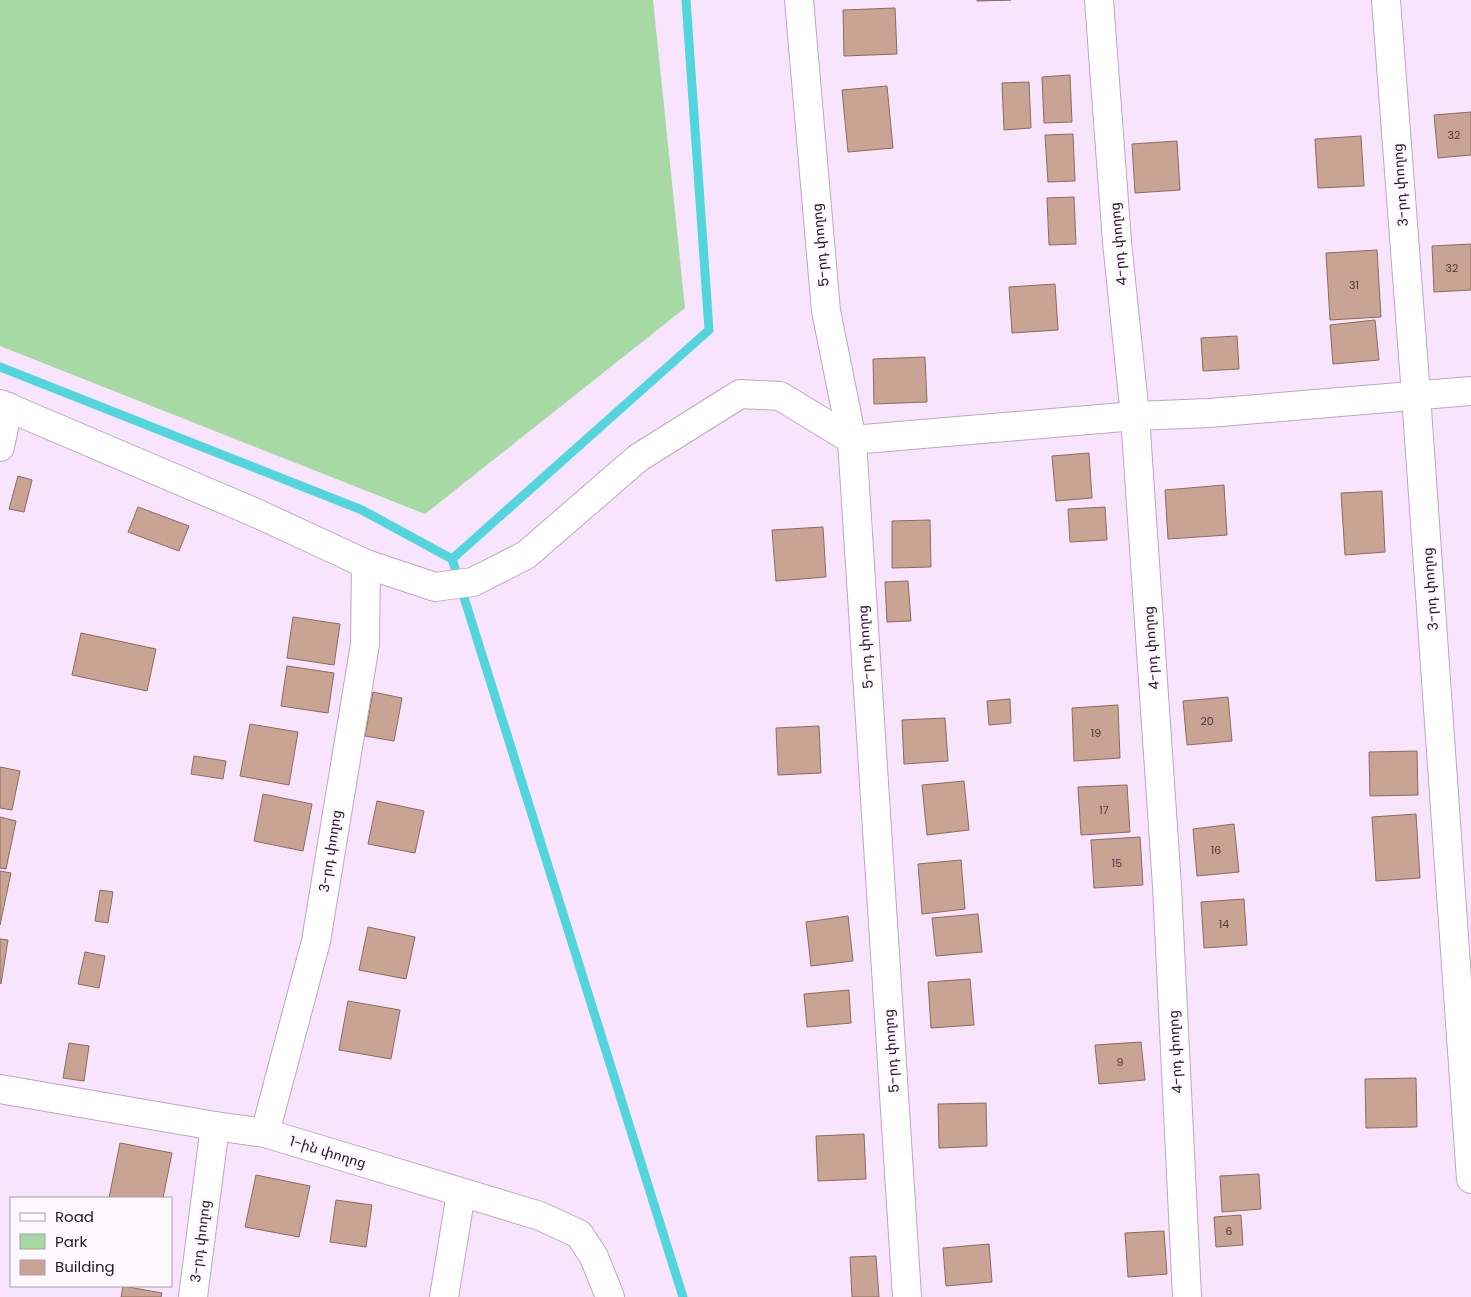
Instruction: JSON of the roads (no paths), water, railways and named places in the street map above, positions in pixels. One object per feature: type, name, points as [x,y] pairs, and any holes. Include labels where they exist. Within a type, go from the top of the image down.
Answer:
[{"type":"street","name":"5-րդ փողոց","points":[[799,0],[826,312],[852,440],[907,1297]]},
{"type":"street","name":"4-րդ փողոց","points":[[1099,0],[1117,242],[1135,416],[1167,886],[1187,1297]]},
{"type":"street","name":"3-րդ փողոց","points":[[1386,0],[1416,395],[1471,1179]]},
{"type":"street","points":[[0,447],[4,405],[256,513],[366,564],[435,587],[473,582],[526,555],[638,458],[740,394],[780,396],[852,440],[1135,416],[1209,413],[1471,391]]},
{"type":"street","name":"3-րդ փողոց","points":[[266,1133],[316,941],[365,644],[366,564]]},
{"type":"street","name":"1-ին փողոց","points":[[0,1089],[266,1133],[540,1216],[579,1234],[594,1257],[610,1297]]},
{"type":"street","name":"3-րդ փողոց","points":[[193,1297],[215,1126]]},
{"type":"street","points":[[444,1297],[461,1193]]},
{"type":"waterway","points":[[452,559],[709,330],[686,0]]},
{"type":"waterway","points":[[0,367],[362,510],[452,559],[683,1297]]}]
